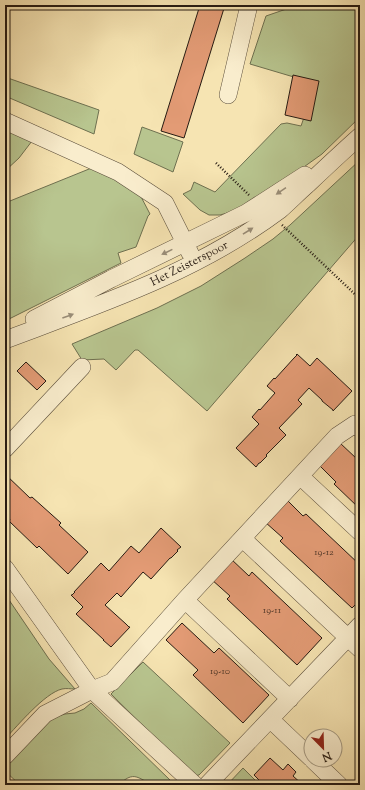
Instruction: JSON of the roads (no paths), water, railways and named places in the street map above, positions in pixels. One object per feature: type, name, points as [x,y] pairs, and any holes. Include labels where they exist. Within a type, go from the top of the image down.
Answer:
[{"type":"street","points":[[228,95],[249,5]]},
{"type":"street","points":[[5,121],[118,172],[165,203],[194,263]]},
{"type":"street","name":"Het Zeisterspoor","points":[[5,334],[246,212],[281,209],[354,141]]},
{"type":"street","name":"Het Zeisterspoor","points":[[5,340],[118,298],[194,263],[250,230],[266,210]]},
{"type":"street","points":[[5,449],[82,367]]},
{"type":"street","points":[[5,756],[45,714],[92,690],[112,682],[185,600],[337,436],[358,421]]},
{"type":"street","points":[[300,476],[360,532]]},
{"type":"street","points":[[243,539],[354,643]]},
{"type":"street","points":[[5,568],[92,690],[195,785]]},
{"type":"street","points":[[185,600],[290,699]]},
{"type":"street","points":[[207,785],[290,699],[354,643],[360,625]]},
{"type":"street","points":[[270,719],[303,750]]},
{"type":"street","points":[[321,768],[339,785]]}]
